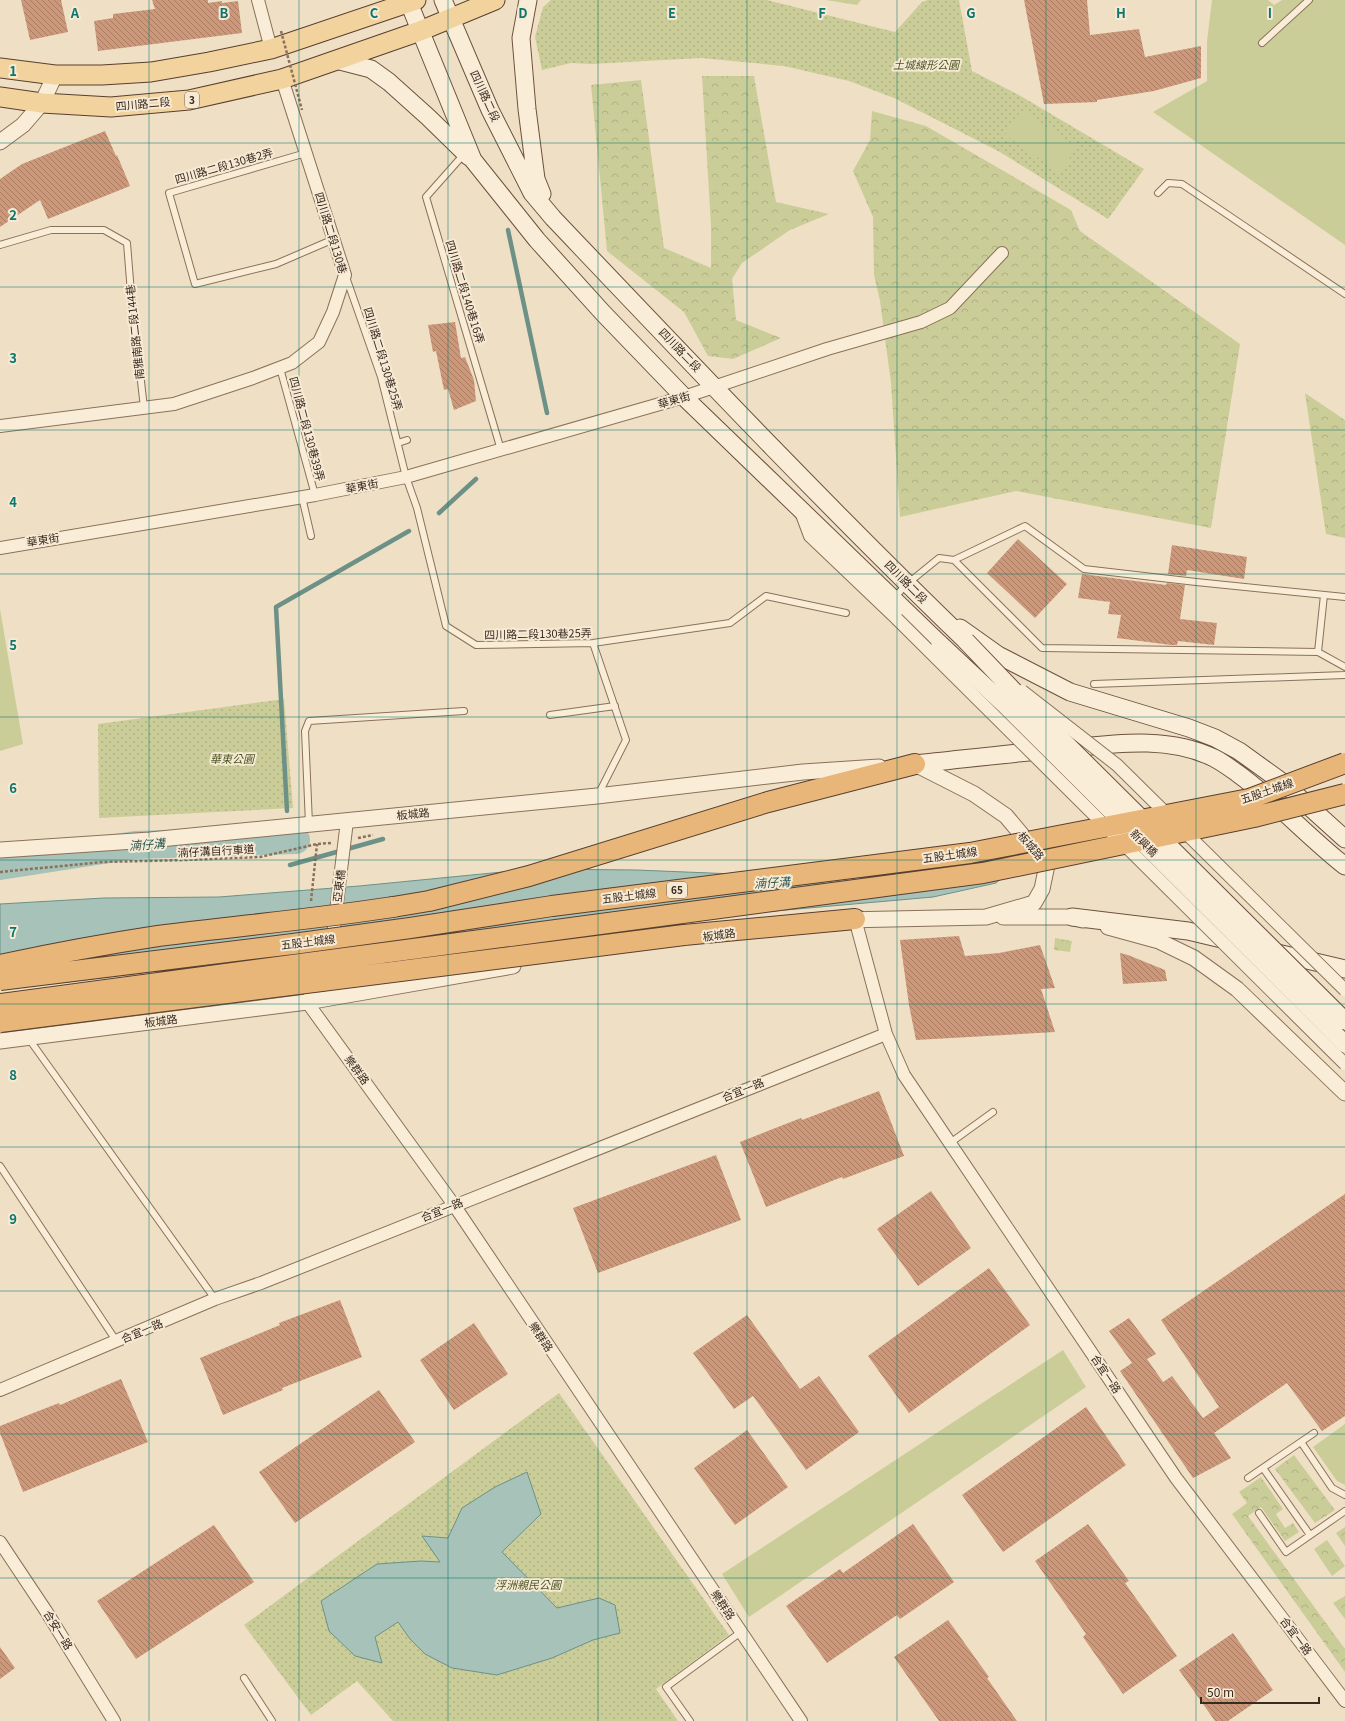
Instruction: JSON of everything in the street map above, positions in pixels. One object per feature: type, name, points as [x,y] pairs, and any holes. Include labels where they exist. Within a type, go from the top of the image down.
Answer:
[{"type":"highway","name":"五股土城線","points":[[0,980],[301,943],[552,906],[970,853],[1249,799],[1345,763]]},
{"type":"highway","points":[[0,965],[56,953],[158,936],[318,918],[429,901],[529,876],[768,802],[915,764]]},
{"type":"highway","name":"五股土城線","points":[[0,1004],[983,873],[1254,816],[1345,794]]},
{"type":"highway","points":[[0,1022],[684,935],[855,919]]},
{"type":"main road","name":"四川路二段","points":[[443,0],[490,110],[532,193],[553,218],[716,388],[907,584],[966,641]]},
{"type":"main road","name":"3","points":[[451,19],[496,0]]},
{"type":"main road","points":[[528,0],[521,38],[527,109],[536,179],[553,218]]},
{"type":"main road","name":"四川路二段","points":[[0,68],[55,75],[102,75],[150,72],[271,49],[412,2],[420,31],[469,157],[537,240],[603,313],[684,397],[799,507],[886,606],[940,644]]},
{"type":"main road","name":"四川路二段","points":[[0,97],[42,103],[111,107],[189,100],[282,80],[451,19]]},
{"type":"main road","points":[[336,60],[371,69],[389,82],[469,157]]},
{"type":"main road","points":[[937,612],[998,655],[1070,692],[1189,728],[1215,738],[1239,751],[1282,782],[1345,839]]},
{"type":"main road","name":"新興橋","points":[[966,641],[1032,710],[1345,1021]]},
{"type":"main road","name":"新興橋","points":[[940,644],[1004,704],[1345,1044]]},
{"type":"main road","points":[[915,764],[1133,742],[1187,748],[1215,758],[1250,782],[1327,852],[1345,866]]},
{"type":"main road","points":[[1327,852],[1345,874]]},
{"type":"main road","points":[[1072,917],[1188,931],[1345,969]]},
{"type":"street","points":[[258,0],[271,49]]},
{"type":"street","points":[[0,142],[23,125],[42,103],[55,75]]},
{"type":"street","name":"四川路二段130巷","points":[[144,408],[174,404],[253,378],[292,363],[319,342],[333,312],[345,275],[282,80]]},
{"type":"street","name":"華東街","points":[[0,548],[314,495],[406,477],[716,388],[827,349],[921,322],[933,317],[950,308],[1002,253]]},
{"type":"street","points":[[0,426],[144,408]]},
{"type":"street","points":[[886,606],[897,619],[1345,1064]]},
{"type":"street","points":[[988,664],[1117,765],[1345,990]]},
{"type":"street","name":"板城路","points":[[0,850],[150,840],[597,796],[803,772],[915,764],[974,794],[1006,816],[1047,865],[1042,889],[1034,903],[986,917],[855,919],[732,933],[552,959],[308,1002],[0,1041]]},
{"type":"street","name":"亞東橋","points":[[308,1002],[332,947],[347,820]]},
{"type":"street","points":[[986,917],[1072,917],[1159,941],[1194,958],[1237,989],[1345,1093]]},
{"type":"street","name":"合宜一路","points":[[855,919],[886,1034],[904,1075],[1176,1478],[1345,1702]]},
{"type":"street","name":"樂群路","points":[[308,1002],[454,1205],[801,1721]]},
{"type":"street","name":"合宜一路","points":[[0,1390],[117,1342],[215,1299],[262,1283],[454,1205],[886,1034]]},
{"type":"street","name":"合安一路","points":[[0,1542],[46,1611],[114,1721]]},
{"type":"lane","points":[[1262,43],[1309,0]]},
{"type":"lane","name":"四川路二段130巷2弄","points":[[306,153],[170,193],[195,284],[276,264],[334,239]]},
{"type":"lane","name":"四川路二段140巷16弄","points":[[469,157],[426,197],[501,450]]},
{"type":"lane","points":[[1158,193],[1168,183],[1182,184],[1345,294]]},
{"type":"lane","name":"南雅南路二段144巷","points":[[0,245],[51,230],[104,230],[127,243],[144,408]]},
{"type":"lane","name":"四川路二段130巷25弄","points":[[345,275],[381,377],[406,477],[417,508],[446,626],[476,646],[593,643],[730,622],[766,596],[846,613]]},
{"type":"lane","name":"四川路二段130巷39弄","points":[[280,368],[314,495]]},
{"type":"lane","points":[[398,442],[406,440]]},
{"type":"lane","points":[[302,497],[311,536]]},
{"type":"lane","points":[[886,606],[907,584],[939,558],[954,560],[1025,526],[1084,568],[1196,582],[1345,597]]},
{"type":"lane","points":[[954,560],[1042,648],[1318,652],[1345,667]]},
{"type":"lane","points":[[1318,652],[1324,595]]},
{"type":"lane","points":[[593,643],[626,740],[597,796]]},
{"type":"lane","points":[[1094,684],[1345,675]]},
{"type":"lane","points":[[550,715],[615,706]]},
{"type":"lane","points":[[309,824],[305,731],[309,721],[464,711]]},
{"type":"lane","points":[[28,1037],[215,1299]]},
{"type":"lane","points":[[950,1143],[993,1112]]},
{"type":"lane","points":[[0,1166],[117,1342]]},
{"type":"lane","points":[[1248,1478],[1314,1433]]},
{"type":"lane","points":[[1301,1442],[1332,1488],[1345,1495]]},
{"type":"lane","points":[[1263,1468],[1310,1535]]},
{"type":"lane","points":[[1259,1513],[1286,1552],[1345,1511]]},
{"type":"lane","points":[[690,1721],[666,1687],[741,1632]]},
{"type":"lane","points":[[244,1678],[272,1721]]},
{"type":"path","points":[[281,31],[302,110]]},
{"type":"path","name":"湳仔溝自行車道","points":[[0,872],[103,862],[260,857],[317,844],[344,844],[378,834]]},
{"type":"path","points":[[310,908],[317,844]]},
{"type":"green space","name":"土城線形公園","points":[[551,0],[767,0],[895,32],[922,2],[928,0],[959,0],[972,71],[1019,95],[1144,169],[1108,219],[1000,152],[894,98],[849,81],[784,66],[701,58],[592,64],[571,63],[542,70],[535,37],[543,7]]},
{"type":"green space","points":[[826,0],[861,0],[857,5]]},
{"type":"green space","points":[[1212,0],[1268,0],[1274,5],[1282,0],[1345,0],[1345,245],[1153,112],[1207,81],[1207,41]]},
{"type":"green space","points":[[702,76],[754,76],[776,202],[829,214],[790,230],[742,263],[732,279],[736,320],[781,338],[733,359],[708,356],[684,312],[607,251],[591,85],[641,80],[664,248],[711,268],[711,226]]},
{"type":"green space","points":[[1021,110],[1077,147],[1060,173],[1005,135]]},
{"type":"green space","points":[[872,111],[926,126],[1071,210],[1080,231],[1240,344],[1211,528],[1016,491],[900,517],[891,383],[880,301],[874,275],[873,217],[853,171],[870,140]]},
{"type":"green space","points":[[1305,393],[1345,420],[1345,538],[1326,534]]},
{"type":"green space","points":[[0,609],[23,744],[0,751]]},
{"type":"green space","name":"華東公園","points":[[284,699],[293,808],[99,818],[98,724]]},
{"type":"green space","points":[[1055,938],[1072,941],[1070,952],[1054,950]]},
{"type":"green space","points":[[1063,1350],[1086,1387],[749,1617],[722,1574]]},
{"type":"green space","name":"浮洲親民公園","points":[[559,1393],[729,1635],[656,1689],[678,1721],[393,1721],[357,1681],[311,1715],[244,1625]]},
{"type":"green space","points":[[1345,1424],[1345,1485],[1337,1481],[1313,1447]]},
{"type":"green space","points":[[1294,1455],[1335,1510],[1315,1523],[1275,1469]]},
{"type":"green space","points":[[1261,1477],[1283,1509],[1276,1514],[1285,1528],[1293,1523],[1299,1532],[1285,1541],[1261,1507],[1248,1516],[1345,1649],[1345,1672],[1232,1514],[1247,1503],[1239,1492]]},
{"type":"green space","points":[[1345,1527],[1345,1546],[1336,1533]]},
{"type":"green space","points":[[1327,1540],[1345,1566],[1332,1576],[1314,1549]]},
{"type":"green space","points":[[1345,1596],[1345,1619],[1333,1603]]},
{"type":"water","points":[[1007,850],[1012,859],[1010,871],[996,883],[933,897],[560,930],[461,945],[279,937],[68,982],[0,988],[0,904],[104,898],[219,897],[359,886],[533,869],[636,870],[735,874]]},
{"type":"water","points":[[527,1472],[541,1514],[502,1552],[557,1608],[599,1598],[615,1605],[620,1633],[593,1640],[552,1658],[497,1675],[452,1668],[425,1654],[410,1639],[398,1622],[375,1637],[382,1663],[355,1656],[329,1631],[321,1601],[377,1564],[421,1561],[440,1562],[422,1536],[448,1538],[462,1508],[495,1487]]},
{"type":"building","points":[[21,0],[61,0],[68,32],[30,40]]},
{"type":"building","points":[[152,0],[208,0],[208,3],[238,1],[242,33],[98,51],[94,21],[113,18],[113,14],[155,9]]},
{"type":"building","points":[[1024,0],[1087,0],[1090,35],[1139,29],[1145,57],[1201,46],[1201,78],[1154,91],[1097,100],[1097,102],[1044,104]]},
{"type":"building","points":[[105,131],[130,186],[48,219],[40,200],[0,227],[0,179],[22,164]]},
{"type":"building","points":[[455,322],[461,358],[465,357],[474,380],[476,401],[454,410],[448,389],[444,390],[436,351],[433,352],[428,325]]},
{"type":"building","points":[[1018,539],[1067,584],[1035,618],[987,573]]},
{"type":"building","points":[[1172,545],[1247,557],[1244,579],[1187,570],[1186,576],[1168,574]]},
{"type":"building","points":[[1082,574],[1166,585],[1167,583],[1185,585],[1180,619],[1217,623],[1214,645],[1178,641],[1177,645],[1171,645],[1117,638],[1121,615],[1108,614],[1110,602],[1078,598]]},
{"type":"building","points":[[959,936],[965,956],[999,953],[1040,945],[1055,988],[1041,989],[1055,1032],[916,1040],[909,1005],[900,940]]},
{"type":"building","points":[[1120,953],[1165,970],[1167,981],[1123,984]]},
{"type":"building","points":[[879,1091],[904,1156],[843,1179],[842,1177],[766,1207],[740,1142],[801,1118],[802,1120]]},
{"type":"building","points":[[716,1155],[741,1220],[598,1273],[573,1208]]},
{"type":"building","points":[[931,1191],[971,1248],[918,1286],[877,1229]]},
{"type":"building","points":[[1345,1194],[1345,1416],[1322,1431],[1287,1383],[1214,1433],[1231,1458],[1193,1478],[1120,1371],[1132,1363],[1109,1331],[1129,1318],[1156,1354],[1147,1359],[1163,1382],[1172,1376],[1203,1418],[1219,1407],[1161,1320]]},
{"type":"building","points":[[989,1268],[1030,1325],[909,1413],[868,1356]]},
{"type":"building","points":[[340,1300],[362,1357],[282,1388],[283,1390],[223,1415],[200,1358],[280,1325],[279,1323]]},
{"type":"building","points":[[747,1315],[800,1389],[819,1376],[859,1432],[806,1470],[753,1396],[734,1409],[693,1353]]},
{"type":"building","points":[[474,1323],[508,1374],[454,1410],[420,1360]]},
{"type":"building","points":[[121,1379],[148,1442],[23,1492],[0,1433],[0,1426],[59,1403],[60,1405]]},
{"type":"building","points":[[379,1390],[415,1442],[295,1523],[259,1472]]},
{"type":"building","points":[[1086,1407],[1126,1465],[1003,1552],[962,1495]]},
{"type":"building","points":[[747,1430],[788,1487],[735,1525],[694,1468]]},
{"type":"building","points":[[913,1524],[954,1582],[900,1619],[897,1615],[827,1663],[786,1606],[840,1569],[843,1573]]},
{"type":"building","points":[[1088,1524],[1129,1581],[1125,1583],[1177,1656],[1123,1694],[1083,1637],[1086,1634],[1035,1561]]},
{"type":"building","points":[[214,1525],[254,1582],[136,1659],[97,1601]]},
{"type":"building","points":[[948,1620],[989,1677],[987,1678],[1017,1721],[939,1721],[894,1657]]},
{"type":"building","points":[[1233,1633],[1273,1690],[1228,1721],[1215,1721],[1179,1670]]},
{"type":"building","points":[[0,1647],[15,1668],[0,1679]]},
{"type":"waterway","points":[[508,230],[547,413]]},
{"type":"waterway","points":[[439,513],[476,479]]},
{"type":"waterway","points":[[287,811],[276,607],[409,531]]},
{"type":"waterway","points":[[290,865],[383,839]]},
{"type":"waterway","name":"湳仔溝","points":[[0,866],[135,845],[296,840]]}]
